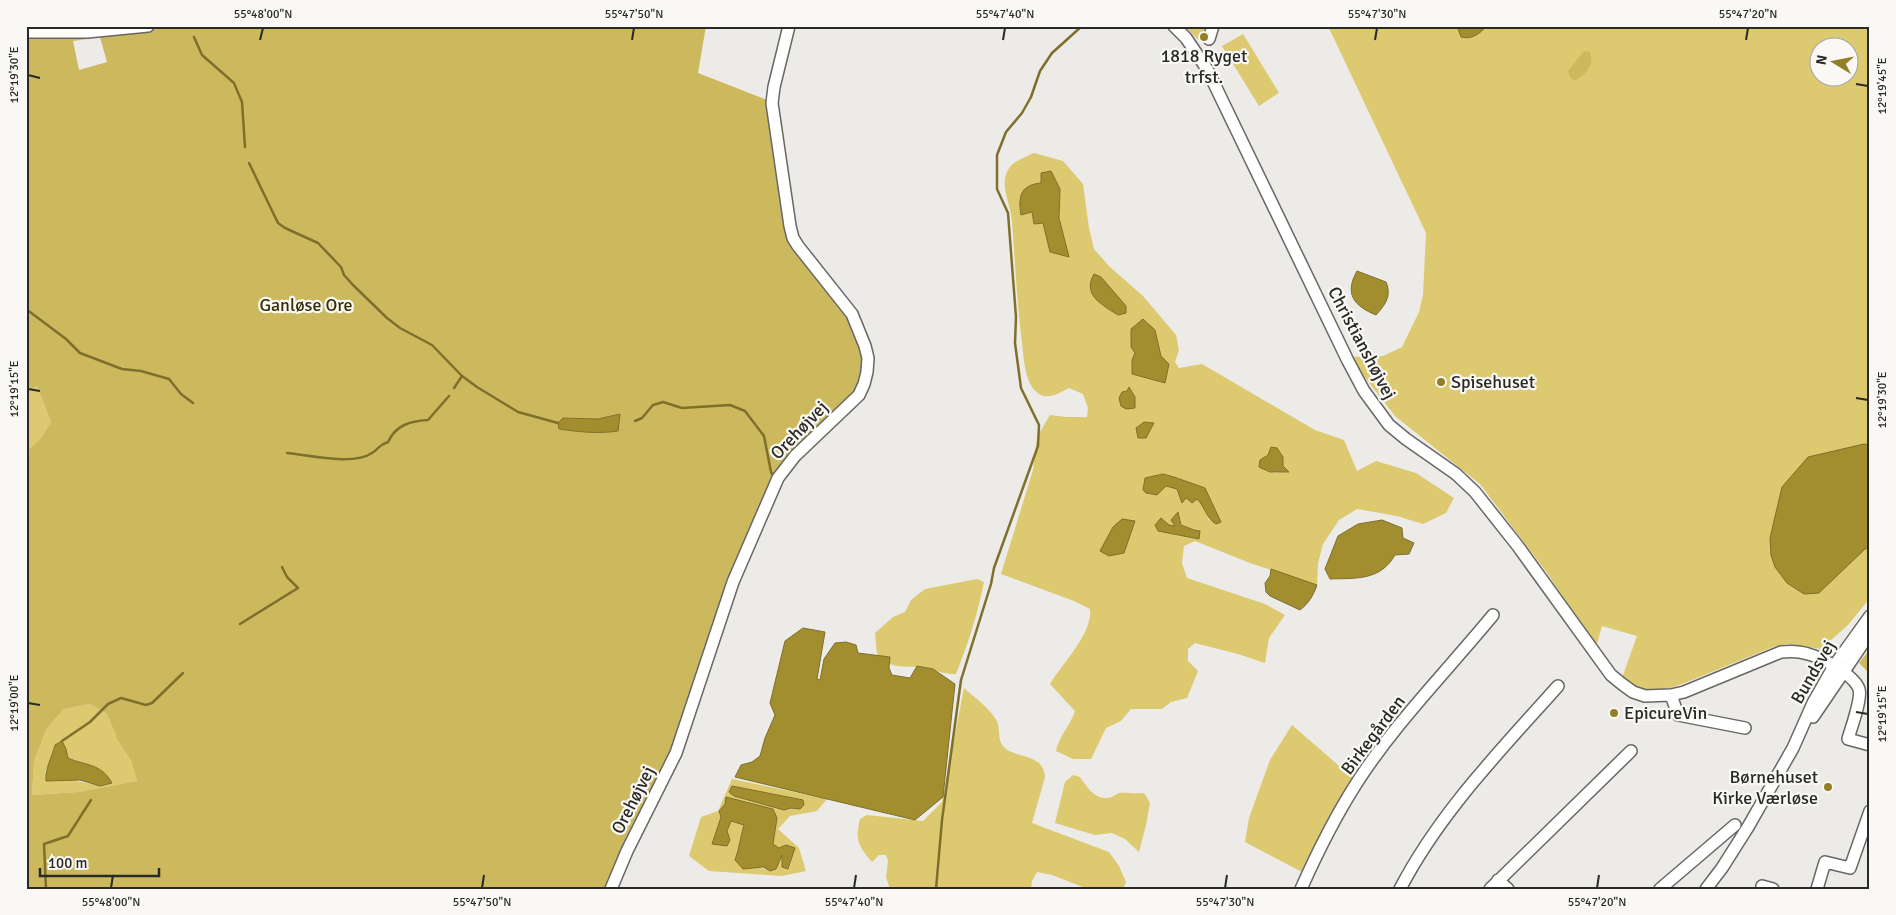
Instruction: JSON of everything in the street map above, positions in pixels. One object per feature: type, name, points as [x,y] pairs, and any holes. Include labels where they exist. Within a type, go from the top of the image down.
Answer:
[{"type":"street","points":[[26,32],[87,32],[148,26]]},
{"type":"street","name":"Orehøjvej","points":[[611,889],[626,851],[676,753],[733,582],[778,478],[794,456],[859,395],[867,372],[868,358],[865,346],[852,314],[798,246],[790,226],[772,103],[774,87],[790,26]]},
{"type":"street","name":"Christianshøjvej","points":[[1174,26],[1186,38],[1207,69],[1348,361],[1376,409],[1389,425],[1456,474],[1475,492],[1530,562],[1610,675],[1634,692],[1657,697],[1671,696],[1781,652],[1792,651],[1809,654],[1838,669]]},
{"type":"street","points":[[1209,39],[1213,26]]},
{"type":"street","name":"Birkegården","points":[[1301,889],[1331,826],[1363,774],[1408,716],[1493,615]]},
{"type":"street","name":"Bundsvej","points":[[1706,889],[1748,827],[1870,616]]},
{"type":"street","name":"Bundsvej","points":[[1838,669],[1870,633]]},
{"type":"street","points":[[1838,669],[1859,688],[1848,739],[1870,745]]},
{"type":"street","points":[[1400,889],[1436,829],[1471,783],[1558,686]]},
{"type":"street","points":[[1671,696],[1678,715],[1745,728]]},
{"type":"street","points":[[1508,889],[1494,884],[1631,751]]},
{"type":"street","points":[[1817,889],[1825,862],[1850,868],[1870,811]]},
{"type":"street","points":[[1660,889],[1735,825]]},
{"type":"street","name":"Bundsvej","points":[[1700,889],[1718,864],[1732,852]]},
{"type":"street","points":[[1762,886],[1773,889]]},
{"type":"shaded area","points":[[1185,26],[1209,26],[1198,40]]},
{"type":"shaded area","points":[[1328,26],[1870,26],[1870,598],[1848,625],[1821,649],[1787,644],[1773,647],[1682,684],[1657,692],[1638,688],[1622,678],[1637,636],[1602,626],[1596,647],[1547,573],[1480,484],[1395,416],[1349,357],[1383,356],[1402,347],[1419,312],[1423,295],[1426,233]]},
{"type":"shaded area","points":[[1461,26],[1487,26],[1475,36],[1465,38],[1461,37],[1458,29]]},
{"type":"shaded area","points":[[1243,34],[1279,93],[1259,106],[1222,46]]},
{"type":"shaded area","points":[[1034,153],[1063,161],[1083,184],[1094,249],[1110,267],[1143,296],[1176,335],[1179,350],[1175,362],[1179,368],[1202,364],[1315,430],[1344,440],[1357,471],[1376,461],[1416,473],[1454,498],[1446,513],[1423,524],[1397,516],[1357,509],[1339,520],[1323,544],[1318,563],[1317,585],[1250,563],[1195,541],[1184,546],[1182,563],[1187,578],[1265,604],[1285,615],[1269,638],[1265,663],[1195,643],[1188,649],[1188,661],[1198,671],[1187,698],[1171,702],[1162,709],[1131,709],[1121,721],[1106,728],[1091,759],[1073,759],[1056,751],[1075,711],[1050,684],[1082,638],[1090,618],[1090,609],[1074,601],[1001,574],[1033,470],[1037,437],[1050,415],[1087,417],[1088,408],[1083,394],[1069,388],[1050,396],[1041,395],[1032,387],[1026,371],[1012,221],[1005,190],[1005,178],[1012,165]],"holes":[[[1041,183],[1060,189],[1059,218],[1068,257],[1043,222],[1034,224],[1032,212],[1019,201],[1027,188]],[[1101,277],[1126,312],[1118,315],[1101,305]],[[1155,330],[1161,356],[1168,364],[1132,360],[1135,353]],[[1268,455],[1283,465],[1288,472],[1274,473],[1260,460]],[[1164,474],[1187,482],[1220,522],[1209,520],[1202,504],[1197,499],[1179,495],[1177,489],[1166,486],[1157,495],[1146,493],[1143,490],[1151,478]],[[1161,518],[1169,525],[1175,526],[1180,519],[1181,525],[1194,530],[1199,538],[1158,531]]]},
{"type":"shaded area","points":[[1051,171],[1060,189],[1059,218],[1069,257],[1050,252],[1043,223],[1034,224],[1032,212],[1021,215],[1020,197],[1022,193],[1029,186],[1041,183],[1041,173]]},
{"type":"shaded area","points":[[1357,271],[1386,282],[1388,287],[1387,300],[1376,315],[1362,308],[1353,298],[1351,286]]},
{"type":"shaded area","points":[[1094,274],[1101,277],[1126,306],[1126,313],[1118,315],[1096,299],[1090,288]]},
{"type":"shaded area","points":[[1143,319],[1155,330],[1161,356],[1169,364],[1165,383],[1132,374],[1132,360],[1135,353],[1131,347],[1131,329]]},
{"type":"shaded area","points":[[37,386],[51,422],[41,438],[26,452],[26,393]]},
{"type":"shaded area","points":[[1129,387],[1135,397],[1135,408],[1126,409],[1121,406],[1119,398],[1122,392],[1127,391]]},
{"type":"shaded area","points":[[620,414],[618,431],[589,432],[559,429],[558,423],[563,418],[598,419]]},
{"type":"shaded area","points":[[1144,422],[1154,423],[1146,438],[1138,438],[1136,428]]},
{"type":"shaded area","points":[[1864,444],[1870,445],[1870,546],[1819,593],[1804,594],[1787,583],[1775,567],[1771,555],[1770,538],[1782,487],[1808,457]]},
{"type":"shaded area","points":[[1271,447],[1277,448],[1283,457],[1283,466],[1289,472],[1270,472],[1259,467],[1260,460],[1268,455]]},
{"type":"shaded area","points":[[1163,474],[1205,488],[1221,522],[1216,524],[1212,521],[1197,499],[1192,503],[1186,498],[1182,503],[1177,489],[1166,486],[1157,495],[1146,493],[1143,490],[1145,478]]},
{"type":"shaded area","points":[[1178,512],[1181,525],[1200,531],[1199,539],[1158,531],[1155,525],[1161,518],[1169,525],[1175,526],[1171,520]]},
{"type":"shaded area","points":[[1122,519],[1135,521],[1124,553],[1109,556],[1100,551],[1113,527]]},
{"type":"shaded area","points":[[1382,520],[1402,528],[1403,538],[1414,543],[1409,554],[1395,555],[1382,570],[1375,574],[1358,578],[1330,579],[1325,569],[1338,536],[1358,524]]},
{"type":"shaded area","points":[[1271,569],[1317,585],[1306,605],[1300,610],[1270,596],[1266,592],[1265,583],[1270,576]]},
{"type":"shaded area","points":[[977,579],[984,582],[982,594],[956,674],[893,665],[877,654],[875,633],[893,617],[905,612],[911,600],[925,589]]},
{"type":"shaded area","points":[[803,628],[825,632],[817,679],[820,680],[824,659],[835,643],[846,642],[856,645],[858,653],[890,657],[889,668],[892,675],[910,678],[917,666],[933,669],[955,684],[943,797],[915,820],[735,777],[741,765],[752,762],[760,756],[775,715],[770,703],[785,641]]},
{"type":"shaded area","points":[[964,688],[985,706],[995,718],[1000,740],[1004,747],[1009,751],[1034,760],[1043,769],[1045,777],[1032,823],[1109,852],[1119,866],[1126,882],[1123,889],[1088,889],[1052,875],[1037,872],[1032,881],[1031,889],[890,889],[886,877],[888,861],[886,855],[879,855],[872,862],[861,847],[858,838],[860,819],[867,815],[923,821],[942,802]]},
{"type":"shaded area","points":[[90,704],[107,714],[118,741],[131,761],[137,781],[78,792],[32,795],[34,761],[47,728],[64,709]],"holes":[[[55,745],[66,749],[68,758],[100,769],[100,786],[45,772]]]},
{"type":"shaded area","points":[[1292,725],[1353,778],[1325,825],[1302,872],[1245,842],[1249,818],[1270,760]]},
{"type":"shaded area","points":[[62,741],[68,758],[98,768],[112,783],[100,786],[80,780],[46,781],[55,745]]},
{"type":"shaded area","points":[[1073,775],[1080,777],[1091,792],[1099,797],[1109,798],[1119,793],[1144,793],[1150,803],[1139,852],[1125,839],[1112,833],[1095,835],[1055,823],[1065,782]]},
{"type":"shaded area","points":[[732,779],[827,799],[817,811],[790,816],[778,829],[799,848],[806,871],[782,876],[709,871],[689,856],[701,817],[718,811]],"holes":[[[725,804],[777,818],[773,844],[779,848],[795,848],[789,869],[782,867],[782,854],[779,862],[770,871],[735,860],[740,847],[741,833],[744,825],[731,821],[727,831],[712,843],[721,817],[719,811]]]},
{"type":"shaded area","points":[[732,786],[803,800],[804,805],[800,809],[791,808],[784,810],[734,796],[729,792]]},
{"type":"shaded area","points":[[726,797],[773,809],[777,818],[773,844],[779,848],[786,845],[795,848],[788,869],[782,867],[782,855],[776,869],[770,871],[763,867],[743,869],[735,860],[744,825],[731,821],[727,831],[730,840],[727,846],[712,844],[721,817],[719,811],[725,804]]},
{"type":"green space","name":"Ganløse Ore","points":[[26,26],[706,26],[698,73],[767,100],[795,244],[849,316],[866,354],[857,394],[778,469],[727,580],[683,725],[609,889],[26,889],[26,452],[41,438],[51,422],[37,386],[26,393]],"holes":[[[100,37],[107,62],[79,70],[73,41]],[[620,414],[607,433],[559,429],[563,418],[598,419]],[[90,704],[107,714],[118,741],[131,761],[137,781],[78,792],[32,795],[34,761],[47,728],[64,709]]]},
{"type":"green space","points":[[1589,51],[1591,60],[1589,69],[1574,81],[1568,71],[1583,52]]},
{"type":"green space","points":[[1870,649],[1870,674],[1859,663]]},
{"type":"waterway","points":[[936,889],[942,820],[961,680],[991,584],[994,568],[1038,446],[1039,425],[1021,388],[1015,343],[1016,317],[1008,213],[997,189],[997,155],[1006,132],[1022,113],[1031,97],[1040,71],[1052,53],[1082,26]]},
{"type":"waterway","points":[[194,37],[202,55],[234,83],[242,102],[245,147]]},
{"type":"waterway","points":[[249,163],[278,223],[318,243],[341,267],[344,275],[353,285],[387,318],[400,328],[432,345],[462,376],[477,387],[518,412],[558,423]]},
{"type":"waterway","points":[[26,309],[66,339],[80,353],[122,369],[141,371],[169,379],[181,394],[193,403]]},
{"type":"waterway","points":[[454,388],[462,376]]},
{"type":"waterway","points":[[287,453],[343,459],[364,457],[388,442],[391,436],[404,425],[415,421],[428,420],[449,396]]},
{"type":"waterway","points":[[635,421],[642,418],[653,405],[663,402],[682,408],[730,405],[745,411],[764,436],[771,472],[774,477]]},
{"type":"waterway","points":[[240,624],[298,588],[287,577],[282,567]]},
{"type":"waterway","points":[[62,741],[90,722],[108,704],[121,698],[146,705],[152,703],[183,673]]},
{"type":"waterway","points":[[46,889],[44,844],[68,836],[91,800]]},
{"type":"place","name":"1818 Ryget trfst.","points":[[1204,37]]},
{"type":"place","name":"Spisehuset","points":[[1441,382]]},
{"type":"place","name":"EpicureVin","points":[[1614,713]]},
{"type":"place","name":"Børnehuset Kirke Værløse","points":[[1828,787]]}]
